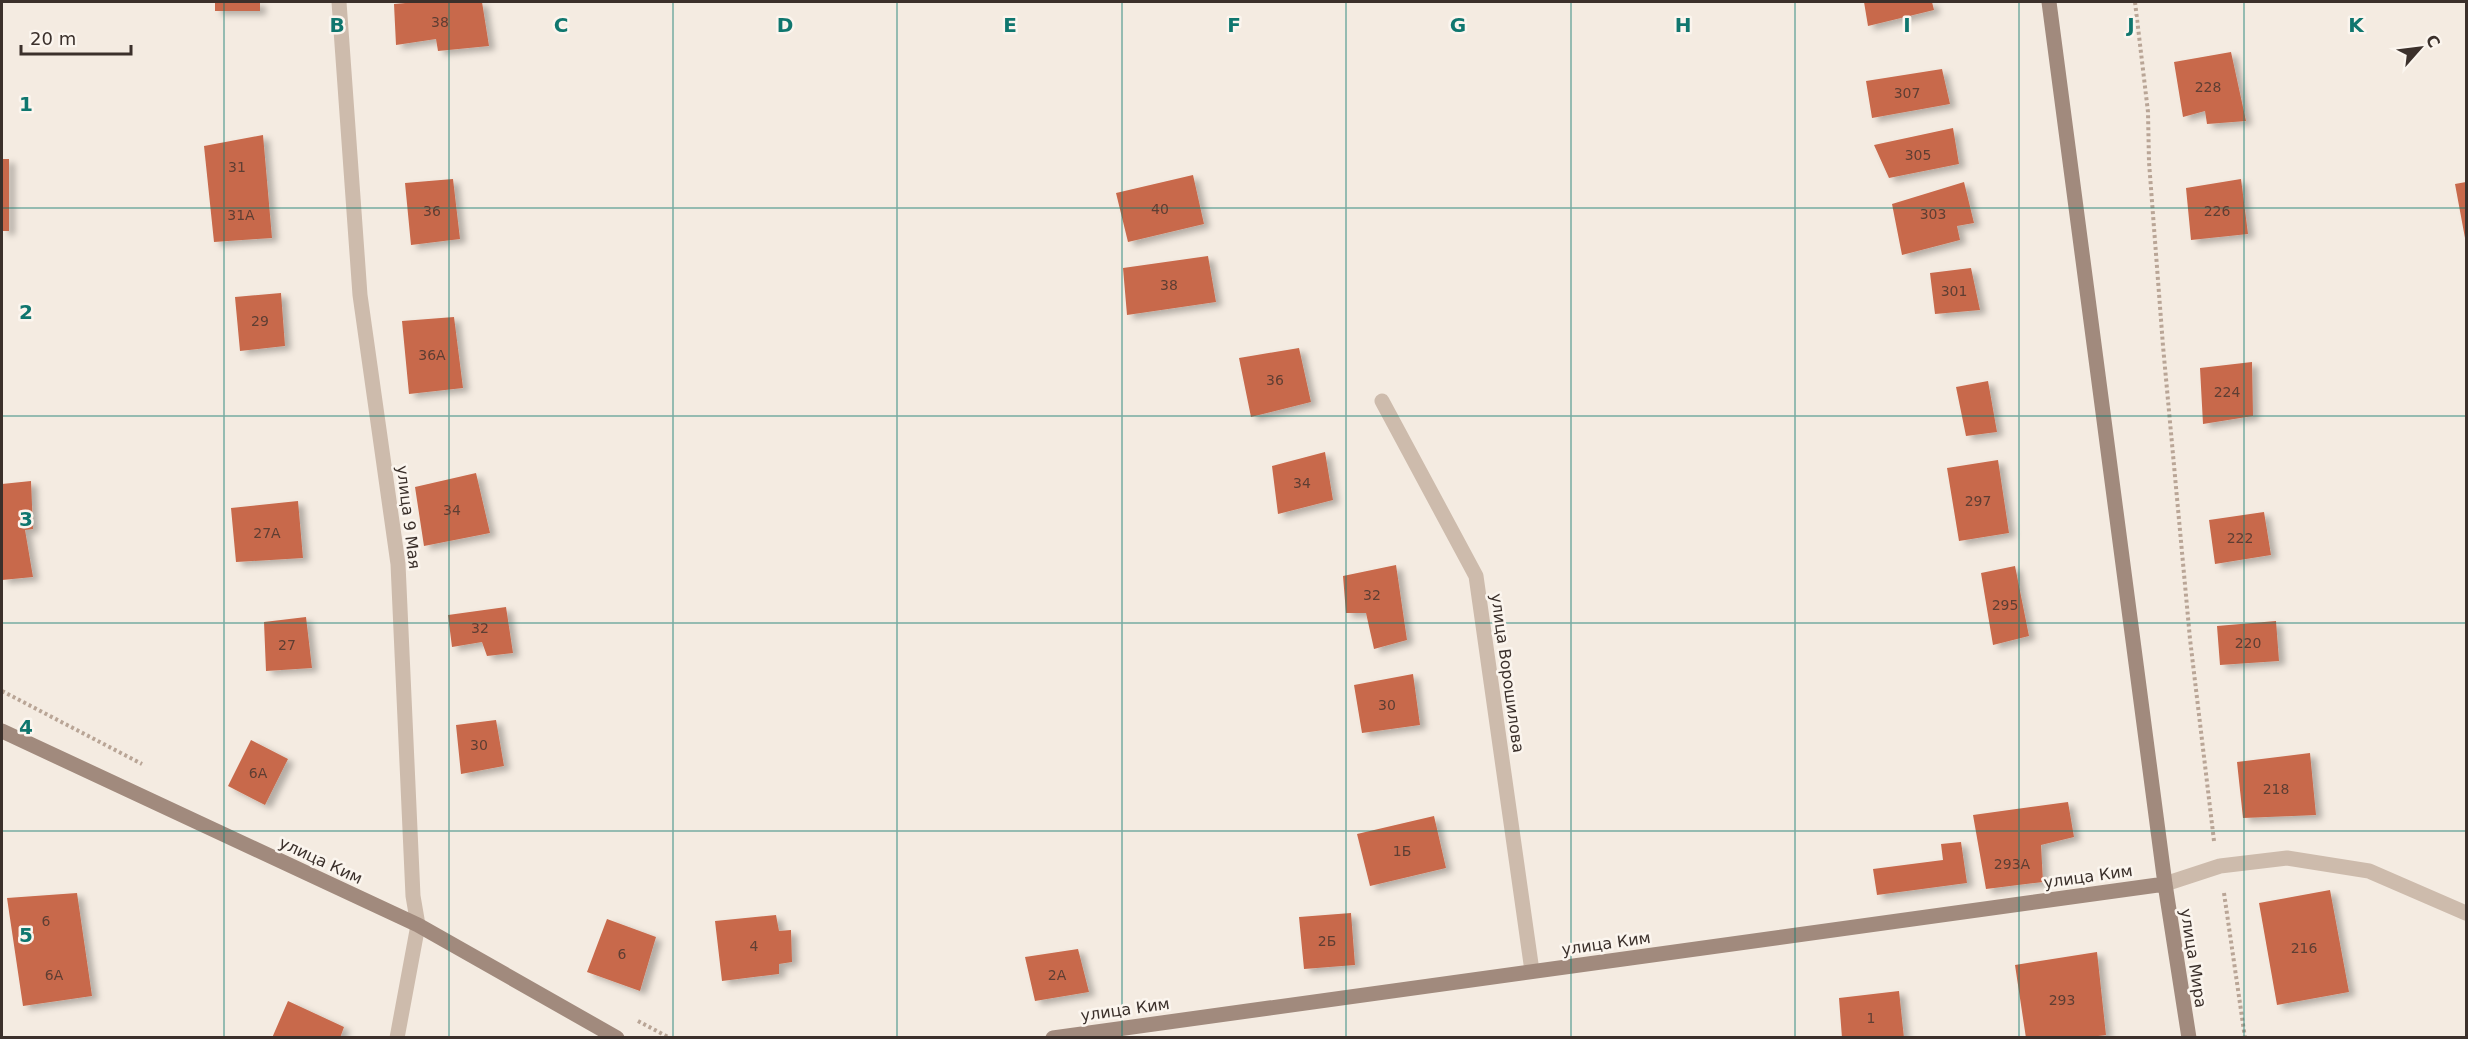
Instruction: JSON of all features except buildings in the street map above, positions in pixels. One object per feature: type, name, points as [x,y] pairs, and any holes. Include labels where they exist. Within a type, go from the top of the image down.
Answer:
[{"type":"street","name":"улица 9 Мая","points":[[339,2],[360,295],[398,564],[413,896],[418,925],[397,1038]]},
{"type":"street","name":"улица Мира","points":[[2049,2],[2165,884],[2189,1038]]},
{"type":"street","name":"улица Ворошилова","points":[[1382,401],[1476,576],[1532,971]]},
{"type":"street","name":"улица Ким","points":[[2,731],[418,925],[617,1038]]},
{"type":"street","points":[[2165,884],[2220,866],[2288,858],[2369,871],[2466,914]]},
{"type":"street","name":"улица Ким","points":[[1053,1038],[2165,884]]},
{"type":"path","points":[[2135,2],[2148,112],[2148,162],[2190,639],[2212,830],[2220,866],[2245,1038]]}]
